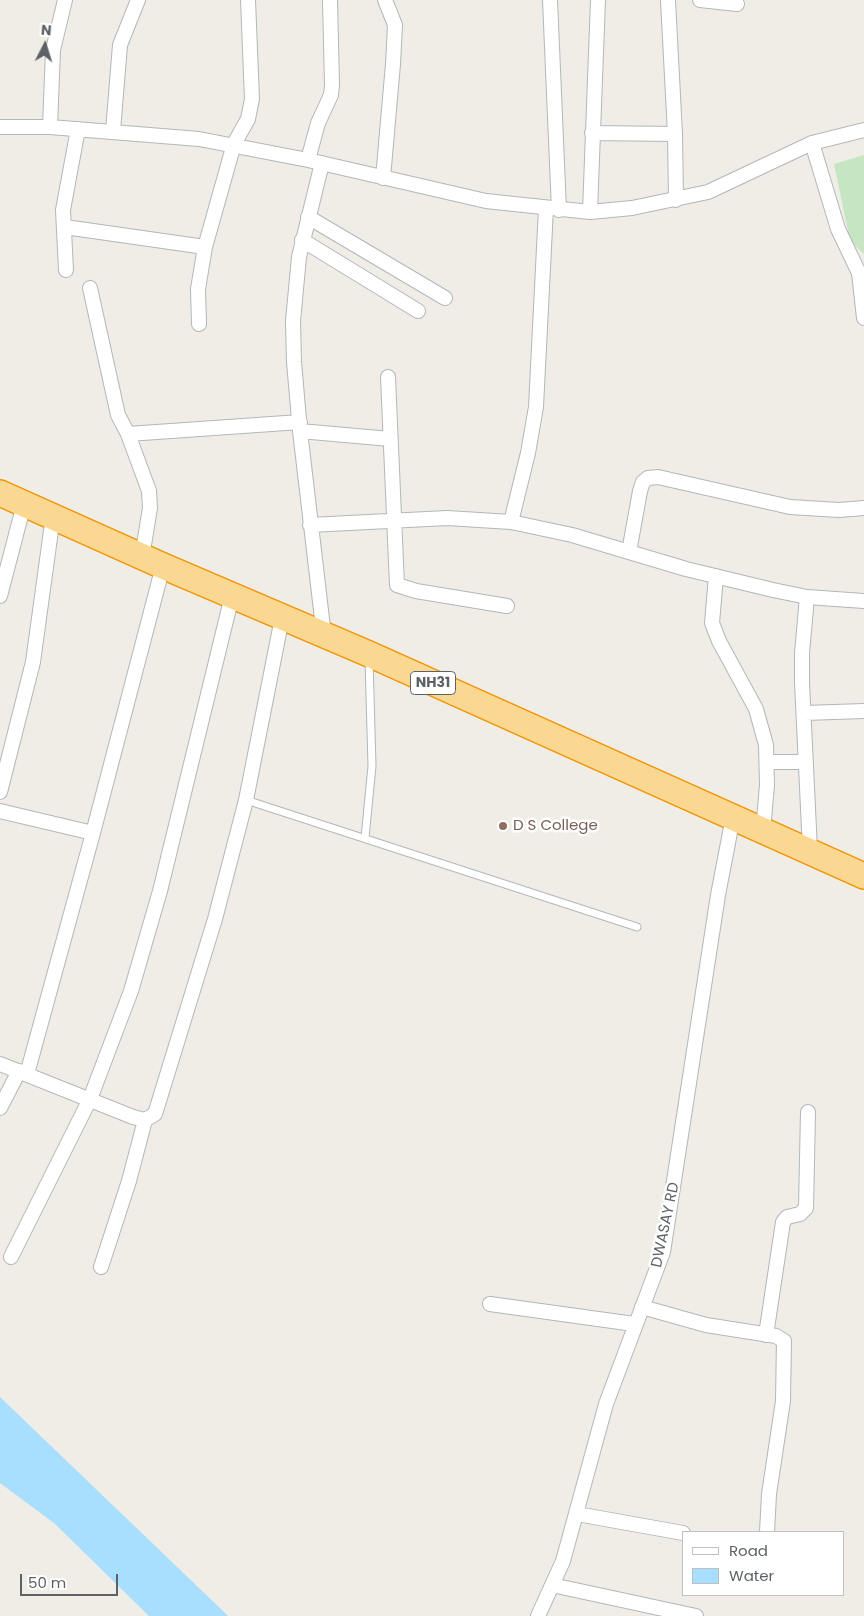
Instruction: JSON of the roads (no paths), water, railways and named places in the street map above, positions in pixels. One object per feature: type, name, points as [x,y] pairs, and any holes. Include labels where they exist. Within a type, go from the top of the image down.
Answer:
[{"type":"highway","name":"NH31","points":[[0,493],[152,562],[369,654],[810,850],[864,876]]},
{"type":"street","points":[[50,127],[53,50],[65,0]]},
{"type":"street","points":[[113,131],[120,45],[138,0]]},
{"type":"street","points":[[199,324],[198,289],[205,247],[234,144],[248,118],[252,99],[248,0]]},
{"type":"street","points":[[308,160],[315,131],[331,95],[330,0]]},
{"type":"street","points":[[383,178],[394,64],[394,25],[385,0]]},
{"type":"street","points":[[511,522],[528,453],[536,407],[552,209],[550,0]]},
{"type":"street","points":[[590,212],[598,0]]},
{"type":"street","points":[[668,0],[675,134],[676,200]]},
{"type":"street","points":[[700,0],[737,4]]},
{"type":"street","points":[[0,127],[50,127],[113,131],[234,144],[486,201],[590,212],[632,208],[708,192],[812,143],[864,130]]},
{"type":"street","points":[[66,270],[63,210],[78,129]]},
{"type":"street","points":[[592,133],[675,134]]},
{"type":"street","points":[[812,143],[838,229],[859,273],[864,318]]},
{"type":"street","points":[[322,163],[302,240],[295,282],[293,321],[294,362],[300,426],[324,636]]},
{"type":"street","points":[[308,217],[445,298]]},
{"type":"street","points":[[65,227],[205,247]]},
{"type":"street","points":[[302,240],[418,311]]},
{"type":"street","points":[[0,1108],[23,1073],[93,833],[152,562],[150,491],[128,434],[118,415],[90,288]]},
{"type":"street","points":[[388,377],[397,585],[416,591],[507,606]]},
{"type":"street","points":[[128,434],[300,426],[390,439]]},
{"type":"street","points":[[629,552],[640,491],[643,482],[648,478],[658,477],[790,507],[840,510],[864,508]]},
{"type":"street","points":[[0,596],[24,504]]},
{"type":"street","points":[[0,792],[33,662],[53,516]]},
{"type":"street","points":[[310,525],[447,518],[511,522],[572,535],[716,576],[807,597],[864,601]]},
{"type":"street","points":[[716,576],[712,623],[719,641],[756,709],[766,745],[768,762],[763,830]]},
{"type":"street","points":[[11,1257],[90,1099],[131,991],[148,932],[232,596]]},
{"type":"street","points":[[807,597],[802,653],[810,850]]},
{"type":"street","points":[[101,1267],[131,1174],[145,1120],[155,1114],[216,919],[246,800],[282,618]]},
{"type":"street","points":[[804,713],[864,711]]},
{"type":"street","points":[[768,762],[806,762]]},
{"type":"street","points":[[0,811],[93,833]]},
{"type":"street","name":"DWASAY RD","points":[[538,1616],[563,1561],[606,1404],[634,1324],[663,1252],[718,895],[733,817]]},
{"type":"street","points":[[0,1064],[145,1120]]},
{"type":"street","points":[[766,1335],[784,1222],[787,1218],[803,1213],[806,1208],[808,1112]]},
{"type":"street","points":[[490,1304],[634,1324]]},
{"type":"street","points":[[642,1307],[706,1325],[781,1338],[785,1344],[783,1401],[769,1494],[767,1531]]},
{"type":"street","points":[[577,1514],[682,1533]]},
{"type":"street","points":[[552,1585],[696,1616]]},
{"type":"lane","points":[[365,838],[372,766],[369,654]]},
{"type":"lane","points":[[246,800],[636,927]]},
{"type":"water","points":[[0,1397],[228,1616],[149,1616],[54,1523],[0,1483]]},
{"type":"place","name":"D S College","points":[[503,826]]}]
